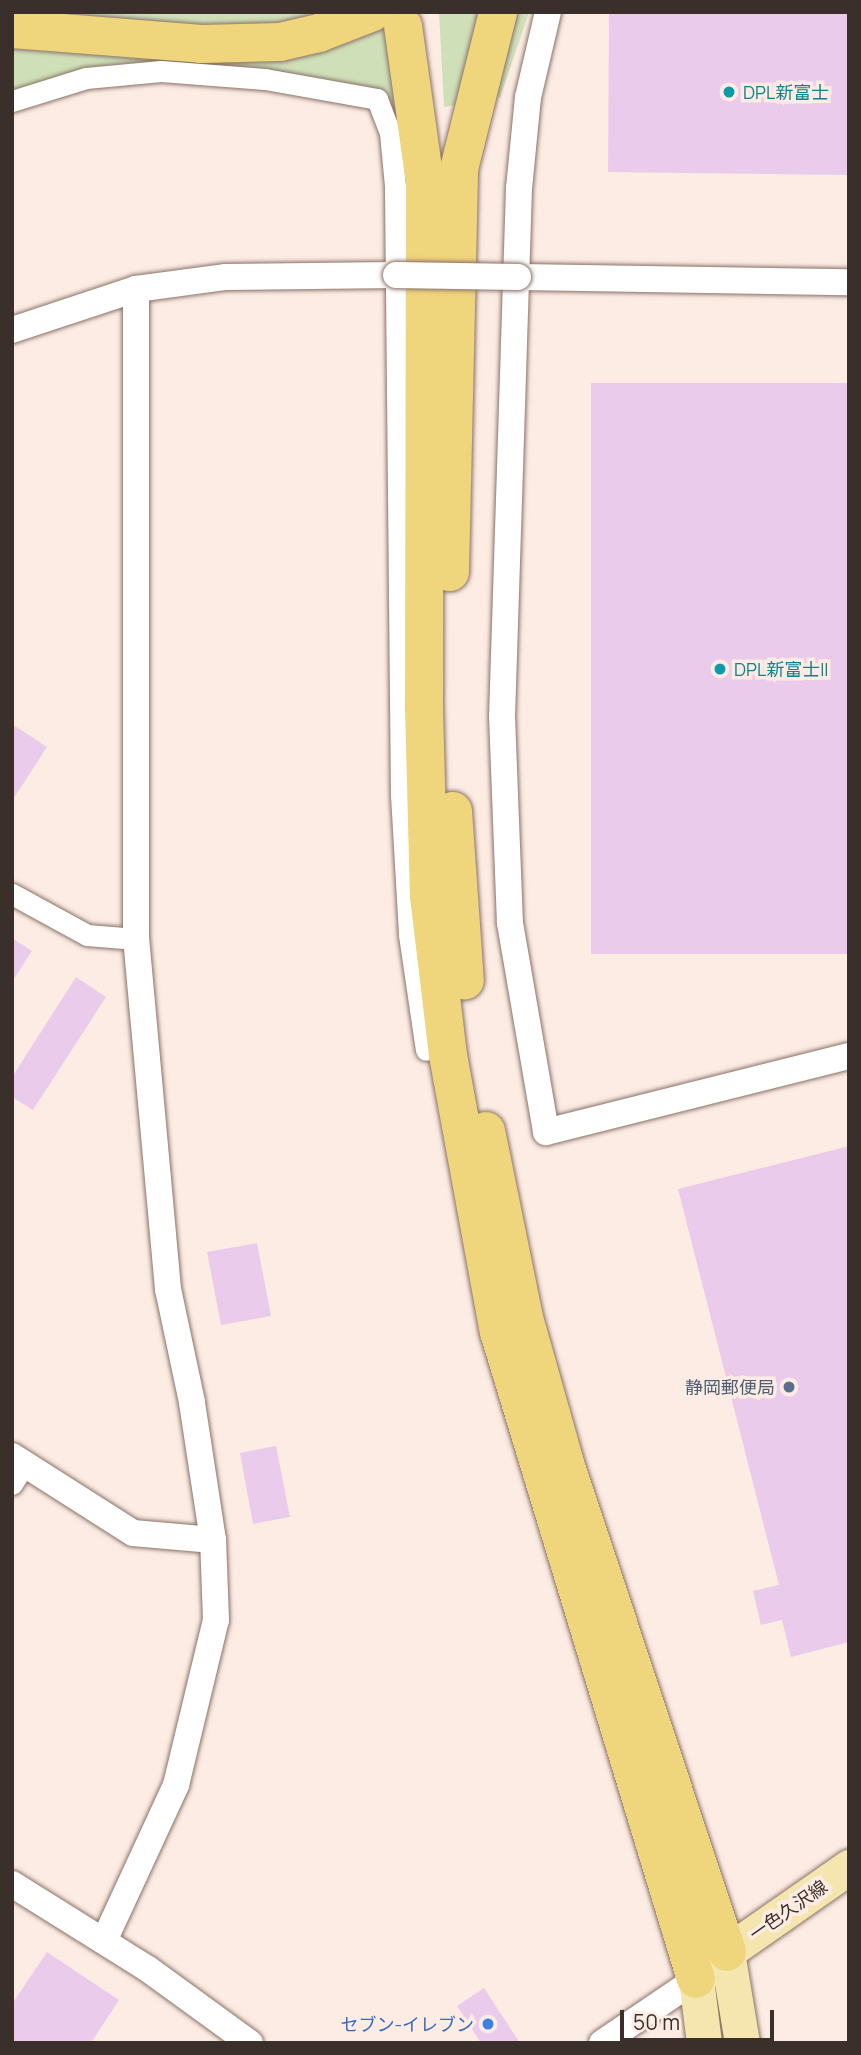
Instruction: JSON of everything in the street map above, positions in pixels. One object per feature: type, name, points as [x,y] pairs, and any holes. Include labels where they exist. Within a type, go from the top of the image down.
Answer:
[{"type":"highway","points":[[498,12],[459,169],[448,705],[457,890],[472,1050],[507,1238],[539,1371],[727,1952]]},
{"type":"highway","points":[[12,29],[201,44],[280,41],[388,19],[425,183],[423,436],[429,896],[448,1055],[499,1332],[696,1979]]},
{"type":"main road","name":"一色久沢線","points":[[696,1979],[727,1952],[849,1867]]},
{"type":"main road","points":[[727,1952],[742,2043]]},
{"type":"main road","points":[[696,1979],[704,2043]]},
{"type":"street","points":[[548,12],[528,97],[519,188],[502,730],[510,923],[546,1132],[849,1056]]},
{"type":"street","points":[[12,101],[86,78],[160,71],[265,79],[377,99],[390,133],[396,275],[401,795],[409,935],[426,1051]]},
{"type":"street","points":[[12,330],[136,289],[226,277],[396,275],[849,282]]},
{"type":"street","points":[[104,1941],[176,1785],[216,1620],[213,1540],[192,1402],[168,1289],[136,939],[136,289]]},
{"type":"street","points":[[12,894],[87,935],[136,939]]},
{"type":"street","points":[[16,1468],[133,1533],[213,1540]]},
{"type":"street","points":[[12,1884],[104,1941],[250,2043]]},
{"type":"street","points":[[602,2043],[696,1979]]},
{"type":"green space","points":[[12,12],[402,12],[398,125],[377,99],[133,72],[12,111]]},
{"type":"green space","points":[[439,12],[529,12],[500,98],[444,107]]},
{"type":"building","name":"DPL新富士","points":[[609,12],[849,12],[849,175],[608,172]]},
{"type":"building","name":"DPL新富士II","points":[[591,383],[849,383],[849,954],[591,954]]},
{"type":"building","points":[[12,724],[47,747],[12,801]]},
{"type":"building","points":[[12,938],[32,951],[12,982]]},
{"type":"building","points":[[76,977],[106,997],[33,1110],[12,1097],[12,1077]]},
{"type":"building","name":"静岡郵便局","points":[[849,1146],[849,1642],[791,1657],[782,1620],[761,1625],[753,1591],[779,1585],[678,1189]]},
{"type":"building","points":[[257,1243],[271,1316],[221,1325],[207,1252]]},
{"type":"building","points":[[276,1446],[290,1517],[253,1524],[240,1453]]},
{"type":"building","points":[[47,1952],[119,2000],[91,2043],[12,2043],[12,2004]]},
{"type":"building","name":"セブン-イレブン","points":[[484,1988],[520,2043],[481,2043],[457,2006]]},
{"type":"place","name":"DPL新富士","points":[[729,92]]},
{"type":"place","name":"DPL新富士II","points":[[720,669]]},
{"type":"place","name":"静岡郵便局","points":[[789,1387]]},
{"type":"place","name":"セブン-イレブン","points":[[488,2024]]}]
